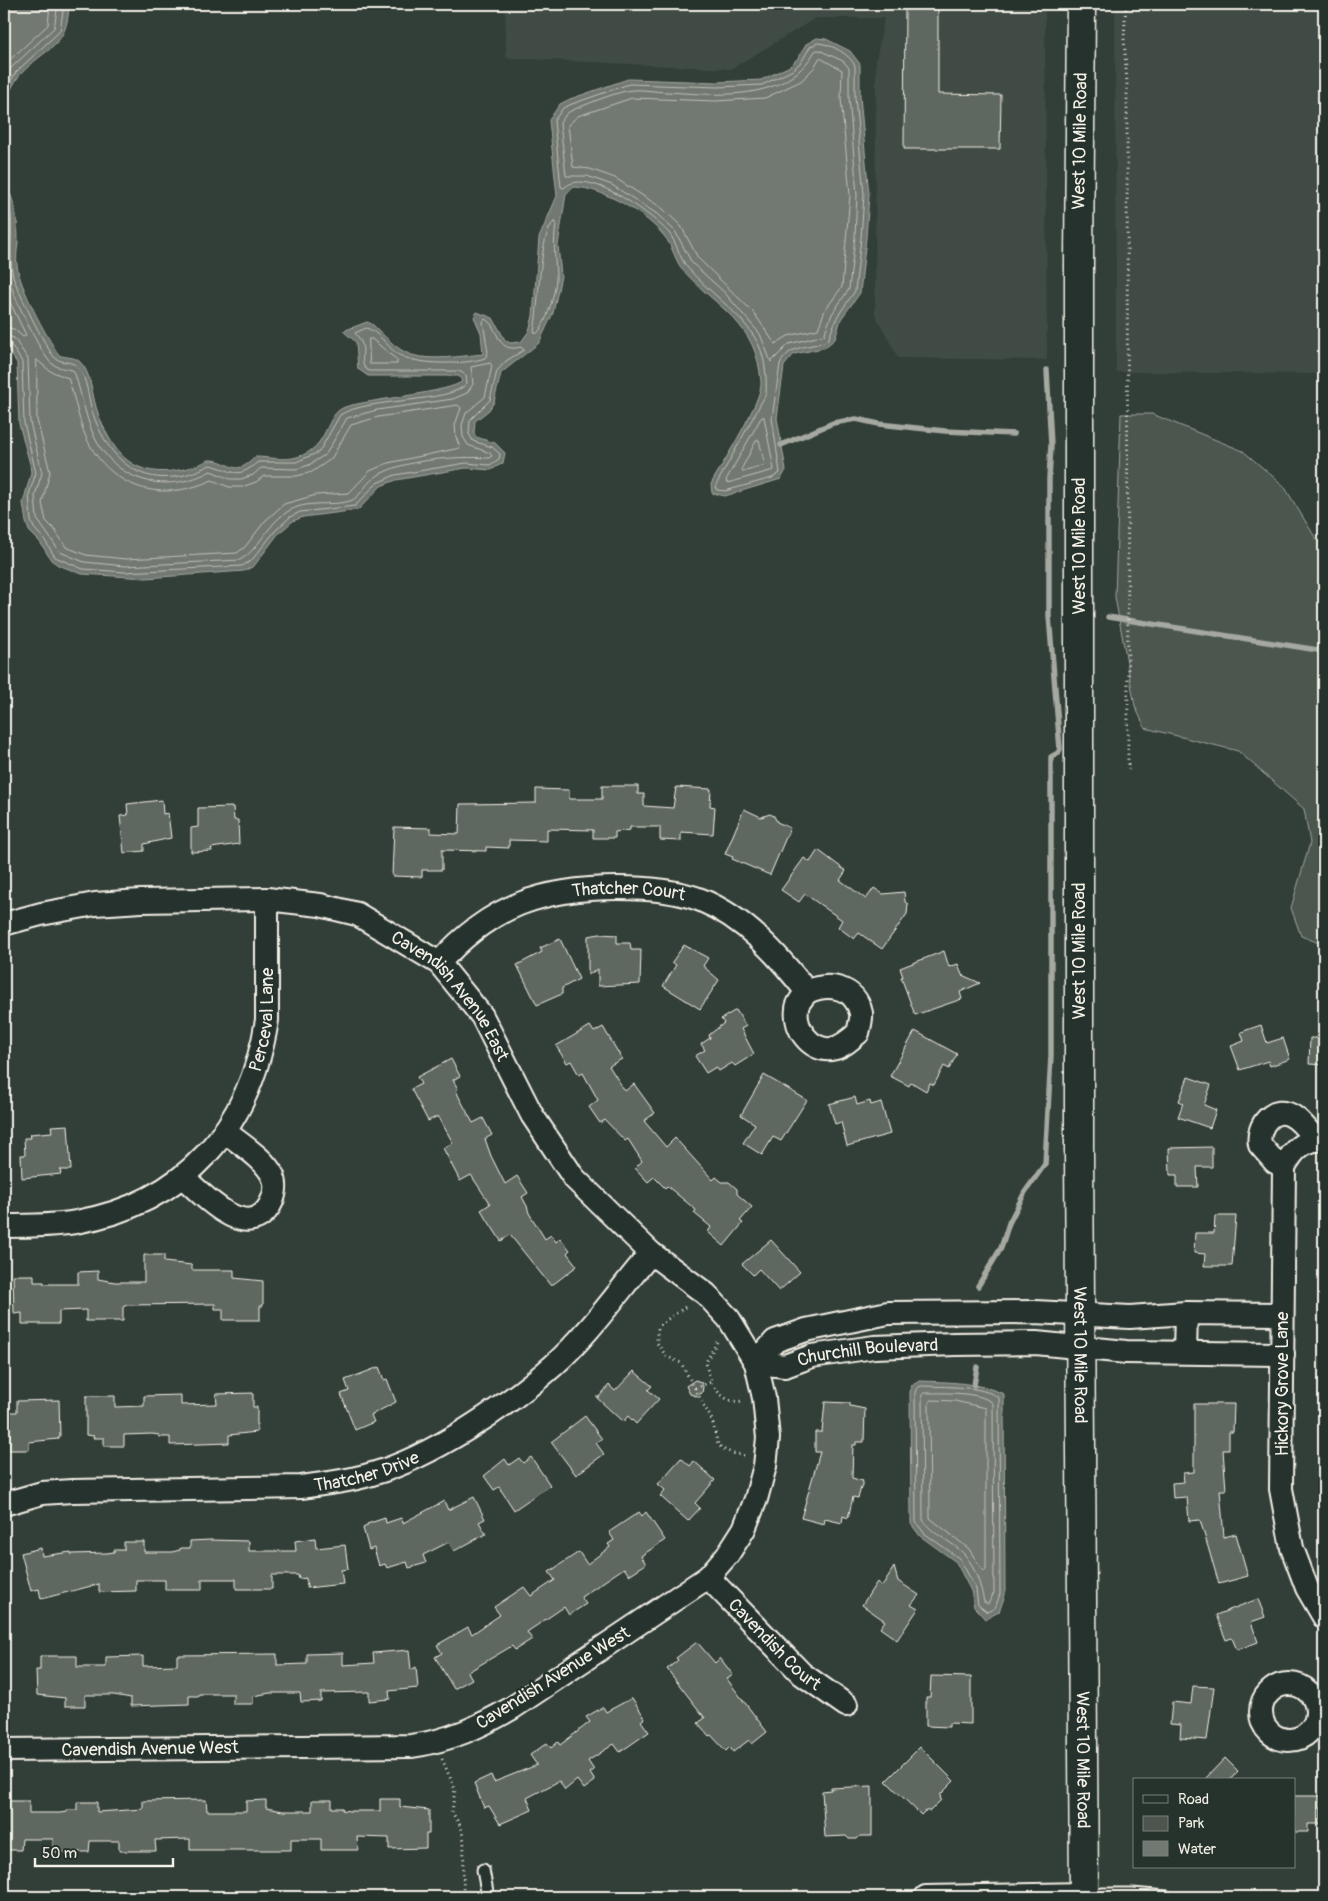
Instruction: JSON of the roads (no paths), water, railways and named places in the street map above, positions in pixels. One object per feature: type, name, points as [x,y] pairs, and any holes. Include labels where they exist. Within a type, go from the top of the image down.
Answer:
[{"type":"main road","name":"West 10 Mile Road","points":[[1081,4],[1079,254],[1080,1348],[1084,1896]]},
{"type":"street","name":"Thatcher Court","points":[[440,963],[472,930],[492,916],[521,902],[551,893],[584,888],[638,888],[672,892],[701,900],[729,915],[756,935],[786,966],[807,992]]},
{"type":"street","name":"Cavendish Avenue East","points":[[4,924],[41,914],[95,904],[141,900],[267,899],[320,905],[357,914],[440,963],[482,1016],[532,1115],[574,1178],[651,1253],[706,1294],[729,1319],[756,1362]]},
{"type":"street","name":"Perceval Lane","points":[[4,1226],[58,1224],[92,1219],[137,1205],[184,1177],[226,1132],[249,1088],[259,1059],[265,1032],[267,1020],[267,899]]},
{"type":"street","points":[[1273,1114],[1288,1114],[1295,1117],[1312,1142],[1284,1167],[1275,1162],[1260,1145],[1260,1129],[1266,1119],[1273,1114]]},
{"type":"street","points":[[184,1177],[228,1215],[248,1220],[263,1214],[274,1197],[276,1188],[273,1177],[268,1168],[226,1132]]},
{"type":"street","name":"Hickory Grove Lane","points":[[1284,1167],[1281,1489],[1284,1515],[1292,1548],[1307,1588],[1324,1617]]},
{"type":"street","name":"Thatcher Drive","points":[[4,1504],[42,1493],[72,1491],[301,1487],[373,1474],[404,1463],[433,1449],[482,1418],[554,1365],[580,1338],[651,1253]]},
{"type":"street","name":"Churchill Boulevard","points":[[955,1312],[955,1344]]},
{"type":"street","name":"Churchill Boulevard","points":[[756,1362],[775,1341],[806,1330],[888,1313],[1080,1314],[1130,1317],[1186,1313],[1282,1314]]},
{"type":"street","points":[[1185,1352],[1186,1313]]},
{"type":"street","name":"Churchill Boulevard","points":[[756,1362],[785,1366],[812,1356],[824,1356],[874,1347],[955,1344],[1036,1343],[1126,1352],[1283,1354]]},
{"type":"street","name":"Cavendish Avenue West","points":[[4,1750],[411,1746],[435,1742],[482,1726],[708,1577],[728,1554],[744,1529],[756,1499],[765,1466],[768,1438],[764,1398],[756,1362]]},
{"type":"street","name":"Cavendish Court","points":[[708,1577],[802,1674],[846,1705]]},
{"type":"street","points":[[926,1897],[1084,1896]]},
{"type":"lane","points":[[483,1870],[488,1897]]},
{"type":"lane","points":[[1084,1896],[1132,1894],[1167,1897]]},
{"type":"water","points":[[4,4],[69,4],[68,19],[60,39],[20,75],[4,106]]},
{"type":"water","points":[[817,38],[826,39],[850,51],[860,64],[860,96],[869,195],[866,238],[860,293],[841,319],[835,339],[824,348],[794,354],[784,366],[777,418],[786,470],[781,479],[725,496],[712,493],[711,484],[749,417],[760,391],[761,382],[758,362],[752,345],[734,318],[683,270],[668,241],[657,228],[636,211],[611,197],[585,188],[574,187],[566,194],[558,245],[561,276],[553,313],[539,343],[501,373],[494,402],[489,410],[475,421],[474,433],[476,437],[495,443],[505,453],[503,463],[491,470],[466,468],[396,480],[381,486],[358,510],[303,517],[293,521],[278,534],[254,566],[244,571],[146,578],[82,574],[58,565],[51,560],[40,542],[29,531],[23,503],[31,473],[19,424],[17,363],[4,344],[4,180],[15,210],[18,233],[17,265],[28,298],[59,355],[80,362],[87,372],[98,413],[109,438],[116,448],[134,464],[145,469],[157,471],[172,471],[186,468],[208,460],[222,462],[237,468],[248,464],[255,457],[287,459],[308,453],[321,439],[333,416],[345,407],[443,389],[462,381],[459,376],[368,376],[358,369],[356,342],[343,331],[367,322],[372,324],[406,353],[419,357],[447,358],[483,354],[481,333],[474,317],[477,312],[493,318],[505,340],[510,343],[521,342],[529,331],[533,316],[539,238],[557,196],[549,120],[560,104],[628,79],[717,82],[761,80],[790,66],[798,58],[806,44]]},
{"type":"water","points":[[920,1381],[973,1385],[1004,1394],[1005,1595],[999,1612],[985,1619],[974,1607],[971,1591],[956,1562],[920,1536],[911,1524],[910,1392],[912,1385]]},
{"type":"waterway","points":[[978,1286],[1001,1248],[1009,1223],[1025,1192],[1045,1164],[1051,1056],[1051,757],[1058,753],[1060,749],[1049,616],[1049,479],[1051,445],[1047,370]]},
{"type":"waterway","points":[[781,445],[833,423],[856,419],[879,424],[945,431],[1014,434]]},
{"type":"waterway","points":[[1108,617],[1324,651]]},
{"type":"waterway","points":[[974,1385],[977,1367]]}]
